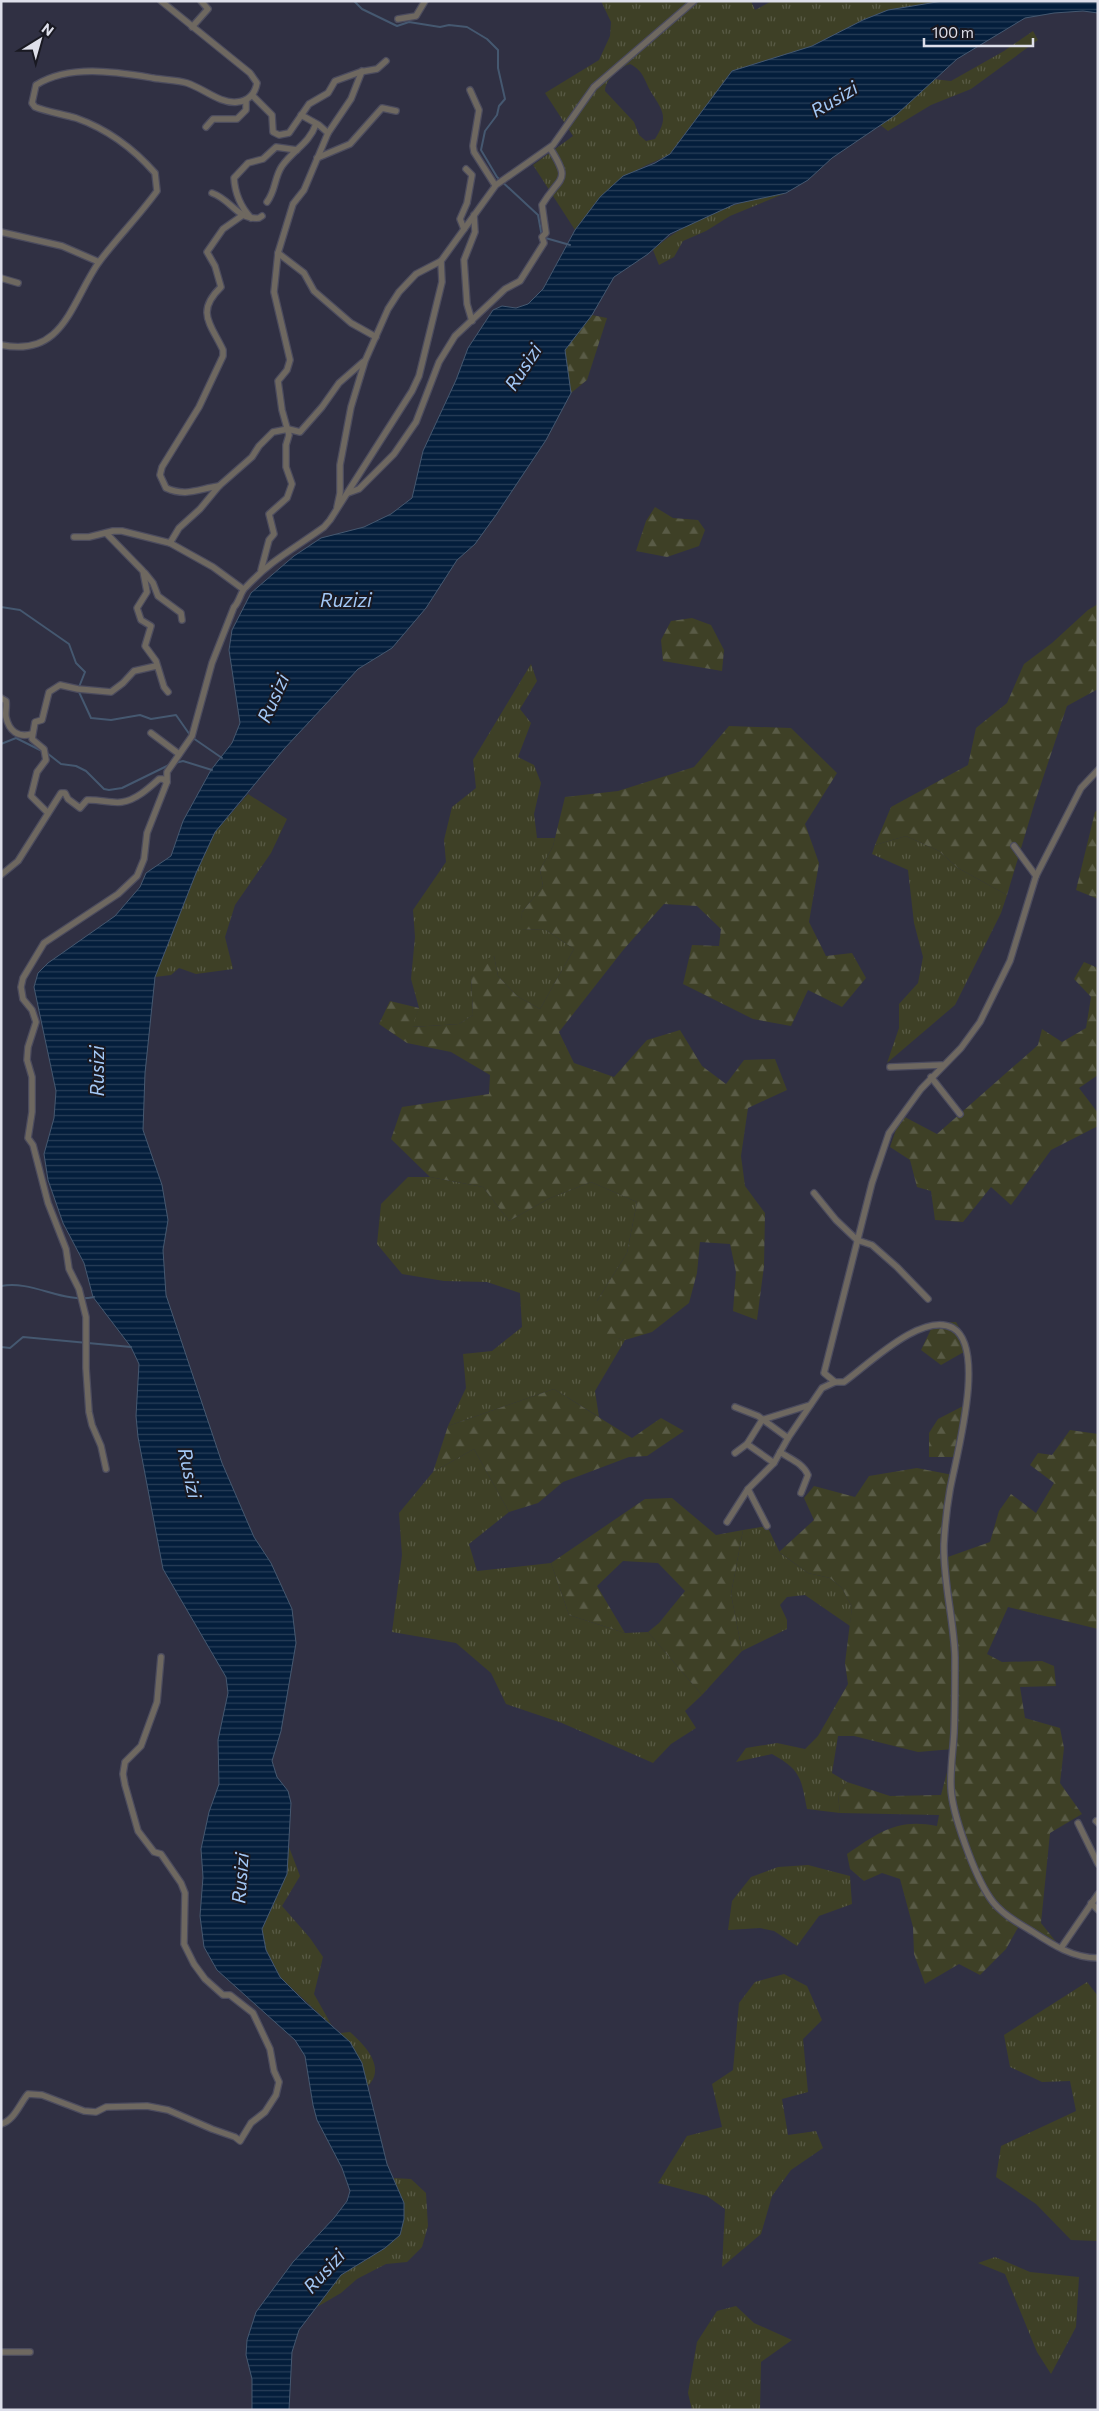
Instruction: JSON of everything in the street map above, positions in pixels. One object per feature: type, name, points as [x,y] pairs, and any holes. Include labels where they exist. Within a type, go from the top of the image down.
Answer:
[{"type":"street","points":[[1,345],[17,348],[29,347],[49,338],[60,329],[99,262],[157,191],[155,173],[118,139],[101,128],[75,118],[35,107],[32,103],[36,85],[46,79],[64,74],[99,71],[187,83],[225,101],[237,102],[253,96],[258,83],[250,73],[161,1]]},
{"type":"street","points":[[192,26],[208,9],[201,1]]},
{"type":"street","points":[[398,19],[416,16],[425,1]]},
{"type":"street","points":[[336,512],[340,493],[342,452],[351,408],[365,361],[388,309],[404,286],[416,274],[441,261],[499,182],[550,148],[560,138],[594,87],[694,1]]},
{"type":"street","points":[[253,96],[272,115],[271,128],[273,132],[279,135],[288,133],[309,104],[328,93],[335,81],[362,71],[377,69],[386,60]]},
{"type":"street","points":[[260,572],[269,540],[274,534],[269,514],[287,498],[292,484],[286,467],[288,429],[282,410],[278,381],[287,370],[290,360],[274,292],[278,253],[292,204],[304,190],[328,133],[351,99],[362,71]]},
{"type":"street","points":[[470,90],[479,110],[472,146],[474,152],[499,182]]},
{"type":"street","points":[[206,127],[213,119],[237,119],[246,110],[246,100]]},
{"type":"street","points":[[317,158],[350,144],[382,108],[396,111]]},
{"type":"street","points":[[301,115],[328,133]]},
{"type":"street","points":[[267,202],[274,192],[276,177],[283,165],[311,138],[316,124]]},
{"type":"street","points":[[251,218],[234,191],[234,178],[248,163],[263,159],[276,147],[297,150]]},
{"type":"street","points":[[348,493],[359,490],[394,454],[416,422],[433,375],[447,347],[455,336],[505,289],[520,281],[544,243],[542,237],[546,233],[542,205],[562,176],[562,167],[550,148]]},
{"type":"street","points":[[464,228],[460,219],[467,203],[472,175],[466,169]]},
{"type":"street","points":[[212,193],[224,197],[243,215],[251,218],[260,218],[262,216]]},
{"type":"street","points":[[219,486],[198,489],[189,494],[175,492],[166,488],[160,476],[162,467],[178,438],[199,407],[223,356],[223,350],[207,320],[206,307],[221,287],[215,266],[207,252],[223,229],[243,215]]},
{"type":"street","points":[[472,321],[467,304],[464,260],[475,232],[474,215]]},
{"type":"street","points":[[1,232],[62,246],[99,262]]},
{"type":"street","points":[[278,253],[304,273],[314,291],[351,323],[376,337]]},
{"type":"street","points":[[106,1469],[101,1446],[89,1412],[85,1349],[86,1316],[79,1289],[69,1269],[66,1249],[56,1228],[33,1145],[28,1138],[32,1112],[32,1086],[27,1060],[28,1047],[36,1022],[32,1010],[23,999],[21,987],[27,970],[44,943],[118,894],[137,876],[144,859],[147,833],[167,782],[170,768],[192,736],[212,663],[243,589],[286,551],[324,527],[336,512],[412,391],[419,376],[442,282],[441,261]]},
{"type":"street","points":[[1,278],[18,283]]},
{"type":"street","points":[[170,543],[179,528],[200,509],[219,486],[240,469],[273,432],[288,429],[300,432],[322,407],[339,383],[365,361]]},
{"type":"street","points":[[74,536],[89,537],[122,530],[170,543],[213,567],[243,589]]},
{"type":"street","points":[[106,533],[153,583],[158,596],[181,613],[182,620]]},
{"type":"street","points":[[143,571],[147,592],[137,608],[141,620],[150,626],[145,646],[156,661],[156,666],[168,692]]},
{"type":"street","points":[[48,813],[30,796],[37,772],[46,760],[44,750],[32,739],[32,734],[36,722],[42,720],[49,692],[60,685],[78,689],[111,692],[124,683],[134,671],[156,666]]},
{"type":"street","points":[[1,698],[6,701],[5,715],[10,729],[15,734],[25,736],[32,734]]},
{"type":"street","points":[[151,733],[179,754]]},
{"type":"street","points":[[835,1382],[824,1373],[872,1183],[890,1133],[931,1078],[966,1041],[994,997],[1010,960],[1036,876],[1081,788],[1098,770]]},
{"type":"street","points":[[1,875],[18,861],[61,794],[65,793],[68,799],[80,808],[87,800],[123,802],[140,795],[159,779],[163,778],[167,782]]},
{"type":"street","points":[[1014,846],[1036,876]]},
{"type":"street","points":[[890,1067],[942,1065]]},
{"type":"street","points":[[931,1078],[960,1114]]},
{"type":"street","points":[[814,1193],[836,1220],[857,1240],[872,1245],[897,1266],[928,1299]]},
{"type":"street","points":[[727,1522],[748,1489],[774,1463],[788,1438],[822,1388],[835,1382],[844,1382],[890,1347],[921,1328],[938,1325],[948,1326],[962,1337],[970,1366],[969,1394],[950,1492],[944,1546],[955,1657],[951,1795],[976,1871],[989,1898],[1020,1924],[1074,1956],[1098,1958]]},
{"type":"street","points":[[735,1453],[747,1444],[762,1420],[810,1405]]},
{"type":"street","points":[[734,1408],[752,1413],[788,1438]]},
{"type":"street","points":[[747,1444],[774,1463]]},
{"type":"street","points":[[780,1452],[806,1470],[808,1476],[801,1492]]},
{"type":"street","points":[[748,1489],[767,1526]]},
{"type":"street","points":[[1,2124],[6,2123],[12,2117],[28,2094],[42,2095],[84,2111],[96,2112],[106,2107],[147,2106],[168,2110],[235,2137],[240,2141],[251,2123],[265,2112],[276,2095],[279,2082],[259,2022],[253,2013],[241,2002],[230,1995],[223,1995],[205,1979],[194,1964],[184,1944],[185,1893],[161,1854],[154,1852],[138,1832],[125,1785],[123,1774],[125,1762],[140,1746],[156,1702],[161,1656]]},
{"type":"street","points":[[1078,1823],[1098,1864]]},
{"type":"street","points":[[1061,1948],[1098,1894]]},
{"type":"street","points":[[1091,1904],[1098,1910]]},
{"type":"street","points":[[1,2352],[30,2352]]},
{"type":"green space","points":[[601,1],[751,1],[755,10],[772,1],[943,1],[888,10],[863,20],[812,46],[732,71],[670,154],[629,175],[611,189],[575,230],[533,165],[573,136],[545,93],[599,60],[610,36],[611,22]],"holes":[[[630,64],[643,76],[663,114],[662,125],[655,139],[646,141],[639,135],[634,122],[605,91],[610,78],[618,71]]]},
{"type":"green space","points":[[1033,31],[1038,40],[971,89],[931,105],[888,131],[879,124],[897,114],[933,79],[951,81],[1004,51]]},
{"type":"green space","points":[[786,193],[730,216],[706,231],[683,241],[674,257],[659,265],[653,250],[682,228],[732,206]]},
{"type":"green space","points":[[592,315],[607,318],[587,380],[571,393],[565,350]]},
{"type":"green space","points":[[655,507],[673,518],[698,520],[705,530],[699,546],[667,557],[636,551],[646,521]]},
{"type":"green space","points":[[1098,604],[1098,689],[1067,706],[1007,895],[958,868],[939,851],[906,836],[875,845],[891,807],[968,765],[976,728],[1007,703],[1024,664],[1052,643],[1088,610]]},
{"type":"green space","points":[[692,618],[711,625],[724,650],[722,671],[663,661],[661,640],[671,621]]},
{"type":"green space","points":[[531,664],[537,681],[520,709],[531,723],[518,757],[534,765],[541,783],[534,814],[537,838],[555,838],[553,846],[540,870],[543,886],[522,912],[521,929],[546,930],[574,949],[540,1009],[517,996],[498,976],[494,956],[471,977],[473,1015],[459,1024],[411,1027],[419,1008],[411,979],[415,937],[413,910],[446,862],[444,840],[452,807],[476,788],[473,760]]},
{"type":"green space","points":[[729,726],[791,728],[837,773],[805,824],[819,863],[809,922],[826,956],[852,953],[866,978],[842,1007],[808,990],[791,1026],[753,1019],[683,984],[692,945],[719,946],[721,929],[697,906],[664,904],[624,949],[559,1032],[574,1063],[614,1077],[647,1040],[680,1030],[702,1066],[726,1084],[744,1060],[775,1059],[787,1090],[748,1108],[741,1156],[745,1186],[765,1213],[764,1266],[757,1320],[733,1311],[736,1272],[730,1244],[700,1242],[697,1273],[689,1303],[652,1332],[625,1340],[597,1333],[597,1301],[627,1253],[637,1202],[591,1182],[548,1199],[509,1221],[483,1187],[430,1177],[391,1139],[402,1107],[489,1094],[490,1075],[451,1052],[407,1043],[379,1024],[390,1001],[419,1008],[412,1027],[459,1024],[473,1015],[471,977],[486,959],[494,956],[498,976],[517,996],[540,1009],[574,949],[546,930],[520,929],[522,912],[543,886],[540,870],[553,846],[565,797],[618,791],[694,767]]},
{"type":"green space","points":[[248,794],[287,819],[271,853],[235,905],[225,937],[233,969],[196,974],[179,968],[171,975],[155,977],[196,873],[215,832]]},
{"type":"green space","points":[[1098,810],[1098,899],[1076,890],[1095,812]]},
{"type":"green space","points":[[906,836],[939,851],[958,868],[1007,895],[1001,913],[955,1005],[887,1063],[899,1028],[899,1004],[918,983],[923,957],[914,923],[908,870],[872,854],[875,845]]},
{"type":"green space","points":[[1084,962],[1098,968],[1098,1075],[1079,1088],[1098,1113],[1098,1126],[1051,1150],[1011,1205],[991,1187],[963,1222],[935,1220],[931,1191],[917,1187],[910,1160],[890,1147],[901,1115],[937,1134],[1038,1045],[1042,1029],[1062,1042],[1086,1028],[1091,997],[1074,979]]},
{"type":"green space","points":[[408,1177],[430,1177],[483,1187],[509,1221],[548,1199],[591,1182],[637,1202],[627,1253],[597,1301],[597,1332],[625,1340],[595,1391],[599,1417],[554,1389],[448,1426],[466,1388],[463,1354],[492,1351],[522,1327],[520,1293],[487,1282],[444,1281],[402,1274],[377,1244],[381,1204]]},
{"type":"green space","points":[[956,1322],[968,1343],[970,1353],[962,1353],[941,1365],[921,1350],[934,1323]]},
{"type":"green space","points":[[554,1389],[632,1438],[661,1418],[684,1431],[647,1456],[629,1457],[563,1482],[538,1503],[509,1512],[474,1449],[433,1472],[448,1426]]},
{"type":"green space","points":[[969,1403],[956,1457],[929,1457],[929,1433],[938,1419]]},
{"type":"green space","points":[[1070,1430],[1098,1434],[1098,1629],[1008,1607],[987,1654],[1002,1662],[1042,1661],[1054,1666],[1056,1686],[1020,1687],[1025,1718],[1060,1728],[1064,1748],[1060,1783],[1082,1814],[1050,1833],[1041,1923],[1061,1948],[1020,1924],[1006,1949],[980,1975],[959,1964],[925,1984],[914,1954],[913,1927],[900,1879],[882,1873],[864,1881],[850,1869],[847,1854],[879,1833],[889,1829],[911,1824],[937,1826],[939,1815],[840,1813],[838,1795],[847,1782],[890,1796],[941,1795],[953,1749],[918,1752],[854,1736],[818,1736],[848,1684],[845,1663],[852,1607],[842,1588],[830,1578],[808,1573],[779,1552],[814,1520],[804,1498],[814,1486],[855,1497],[869,1476],[917,1468],[953,1475],[945,1558],[990,1542],[999,1511],[1011,1494],[1036,1513],[1054,1483],[1030,1465],[1038,1453],[1052,1455]]},
{"type":"green space","points":[[474,1449],[509,1512],[469,1544],[477,1571],[551,1563],[569,1615],[625,1633],[648,1632],[702,1695],[685,1711],[696,1728],[671,1744],[653,1763],[562,1723],[506,1704],[491,1673],[456,1643],[392,1632],[402,1555],[399,1513],[433,1472]]},
{"type":"green space","points":[[672,1498],[716,1535],[743,1530],[731,1594],[742,1651],[702,1695],[648,1632],[659,1623],[685,1591],[658,1563],[623,1561],[597,1586],[625,1633],[569,1615],[551,1563],[645,1499]]},
{"type":"green space","points":[[767,1526],[780,1553],[808,1573],[830,1578],[842,1588],[852,1607],[850,1626],[805,1595],[787,1597],[780,1605],[787,1620],[787,1629],[742,1651],[731,1594],[743,1530]]},
{"type":"green space","points":[[818,1736],[838,1736],[832,1773],[847,1782],[838,1795],[840,1813],[807,1809],[798,1776],[789,1765],[772,1754],[736,1762],[746,1748],[777,1743],[805,1749]]},
{"type":"green space","points":[[289,1847],[300,1876],[282,1906],[310,1938],[323,1957],[314,1994],[332,2026],[280,1977],[266,1950],[262,1929],[287,1874]]},
{"type":"green space","points":[[808,1865],[850,1876],[852,1904],[819,1916],[797,1946],[774,1931],[760,1928],[728,1930],[732,1901],[751,1877],[778,1867]]},
{"type":"green space","points":[[784,1974],[807,1986],[822,2020],[803,2039],[808,2092],[782,2099],[788,2135],[816,2131],[823,2148],[791,2170],[772,2196],[761,2234],[722,2267],[725,2209],[707,2196],[658,2183],[687,2136],[722,2127],[712,2084],[733,2070],[739,2003],[755,1982]]},
{"type":"green space","points":[[1087,1982],[1098,1996],[1098,2241],[1071,2240],[1036,2204],[996,2177],[1001,2146],[1076,2111],[1070,2081],[1042,2082],[1010,2067],[1004,2035]]},
{"type":"green space","points":[[350,2032],[368,2051],[375,2065],[373,2080],[367,2087],[362,2063],[340,2033]]},
{"type":"green space","points":[[393,2178],[411,2179],[426,2193],[428,2226],[422,2247],[407,2262],[386,2264],[357,2279],[341,2293],[317,2307],[341,2275],[385,2248],[404,2203]]},
{"type":"green space","points":[[995,2257],[1030,2272],[1079,2277],[1076,2327],[1051,2374],[1037,2352],[1005,2274],[978,2263]]},
{"type":"green space","points":[[736,2306],[754,2323],[792,2340],[761,2362],[760,2410],[692,2410],[688,2393],[697,2342],[717,2311]]},
{"type":"water","name":"Ruzizi","points":[[943,1],[1098,1],[1098,13],[1083,11],[1025,18],[957,59],[897,114],[832,158],[808,180],[786,193],[735,204],[670,234],[648,254],[614,277],[592,315],[565,350],[571,393],[546,440],[496,515],[475,544],[457,560],[426,608],[392,648],[358,669],[284,749],[215,832],[196,873],[155,977],[145,1073],[143,1130],[162,1185],[168,1220],[163,1250],[166,1295],[222,1463],[254,1537],[271,1563],[292,1609],[296,1643],[281,1731],[272,1761],[277,1777],[288,1791],[291,1803],[287,1874],[262,1929],[266,1950],[280,1977],[350,2042],[362,2063],[387,2164],[404,2203],[404,2219],[400,2235],[385,2248],[341,2275],[299,2330],[292,2352],[289,2410],[252,2410],[252,2379],[246,2355],[247,2340],[256,2312],[293,2262],[334,2218],[347,2201],[350,2191],[342,2168],[317,2120],[305,2056],[295,2040],[217,1970],[204,1947],[200,1916],[203,1877],[201,1849],[209,1812],[219,1784],[218,1740],[228,1693],[226,1677],[163,1569],[138,1437],[136,1416],[139,1364],[131,1347],[93,1297],[84,1263],[63,1223],[48,1180],[44,1154],[54,1118],[56,1091],[34,987],[38,973],[48,963],[115,916],[140,887],[146,873],[171,856],[183,821],[211,770],[232,743],[240,723],[229,650],[232,630],[251,593],[294,556],[321,538],[364,527],[391,514],[412,498],[423,451],[456,380],[468,348],[493,310],[502,306],[516,308],[528,304],[543,289],[575,230],[600,197],[623,176],[655,163],[670,154],[732,71],[812,46],[863,20],[888,10]]},
{"type":"waterway","points":[[354,1],[362,9],[397,26],[409,22],[440,27],[449,25],[467,27],[487,39],[498,50],[498,68],[505,99],[499,106],[497,115],[485,131],[481,150],[497,177],[538,215],[542,237],[570,245]]},
{"type":"waterway","points":[[1,607],[20,610],[69,644],[76,663],[85,672],[79,687]]},
{"type":"waterway","points":[[79,692],[91,718],[111,720],[140,715],[151,719],[176,715],[190,735]]},
{"type":"waterway","points":[[1,744],[16,738],[42,751]]},
{"type":"waterway","points":[[193,738],[222,758]]},
{"type":"waterway","points":[[47,753],[61,764],[76,766],[86,771],[104,789],[109,790],[122,788],[171,764]]},
{"type":"waterway","points":[[175,763],[183,761],[212,770]]},
{"type":"waterway","points":[[1,1286],[25,1286],[71,1297],[94,1297]]},
{"type":"waterway","points":[[1,1347],[10,1348],[23,1337],[131,1347]]},
{"type":"water label","name":"Rusizi","points":[[834,99]]},
{"type":"water label","name":"Rusizi","points":[[523,367]]},
{"type":"water label","name":"Rusizi","points":[[273,698]]},
{"type":"water label","name":"Rusizi","points":[[97,1071]]},
{"type":"water label","name":"Rusizi","points":[[190,1473]]},
{"type":"water label","name":"Rusizi","points":[[240,1878]]},
{"type":"water label","name":"Rusizi","points":[[324,2271]]}]
